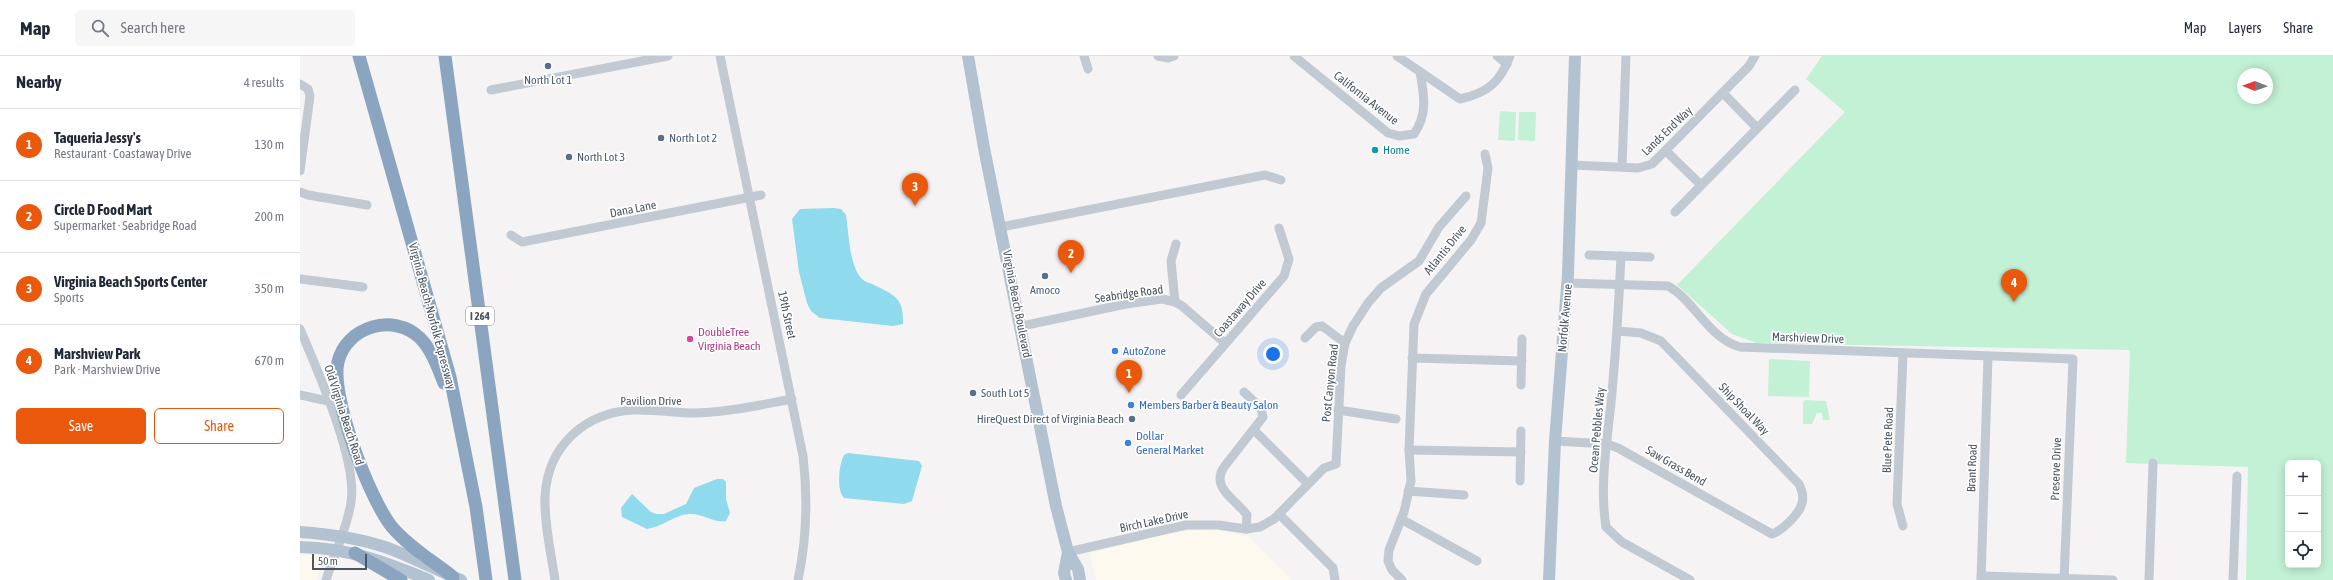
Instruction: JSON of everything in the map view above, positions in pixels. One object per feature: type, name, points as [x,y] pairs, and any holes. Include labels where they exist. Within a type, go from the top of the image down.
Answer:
[{"type":"highway","name":"Virginia Beach-Norfolk Expressway","points":[[359,56],[459,417],[485,564],[486,580]]},
{"type":"highway","name":"I 264","points":[[445,56],[515,578]]},
{"type":"highway","points":[[458,578],[407,541],[392,527],[374,496],[340,398],[336,371],[342,351],[352,338],[360,332],[377,325],[396,326],[414,333],[430,351],[459,417]]},
{"type":"highway","points":[[355,553],[401,580]]},
{"type":"main road","name":"Virginia Beach Boulevard","points":[[968,56],[1022,326],[1045,450],[1068,552],[1078,569],[1080,580]]},
{"type":"main road","name":"Norfolk Avenue","points":[[1549,580],[1555,441],[1567,282],[1575,56]]},
{"type":"main road","points":[[300,532],[341,536],[385,547],[458,578]]},
{"type":"main road","points":[[300,547],[336,549],[355,553],[429,580]]},
{"type":"main road","name":"Virginia Beach Boulevard","points":[[1066,580],[1064,573],[1068,552]]},
{"type":"street","points":[[491,90],[668,56]]},
{"type":"street","name":"19th Street","points":[[720,56],[751,197],[803,456],[807,505],[804,551],[798,580]]},
{"type":"street","points":[[1084,56],[1088,69]]},
{"type":"street","points":[[1158,56],[1168,58],[1174,56]]},
{"type":"street","name":"California Avenue","points":[[1294,56],[1388,133],[1399,136],[1414,134],[1420,125],[1425,102],[1420,72]]},
{"type":"street","points":[[1397,56],[1460,99],[1478,95],[1489,88],[1501,76],[1508,60],[1497,56]]},
{"type":"street","points":[[1622,167],[1626,56]]},
{"type":"street","name":"Lands End Way","points":[[1572,165],[1647,167],[1666,151],[1749,66],[1755,56]]},
{"type":"street","points":[[300,84],[308,89],[310,96],[300,171]]},
{"type":"street","points":[[1675,212],[1795,90]]},
{"type":"street","points":[[1722,93],[1757,128]]},
{"type":"street","points":[[1666,151],[1701,185]]},
{"type":"street","name":"Atlantis Drive","points":[[1402,580],[1392,570],[1388,561],[1389,550],[1401,519],[1411,481],[1409,450],[1414,324],[1426,294],[1471,240],[1481,223],[1488,168],[1485,154]]},
{"type":"street","points":[[1001,227],[1265,175],[1281,180]]},
{"type":"street","points":[[300,192],[308,195],[367,204]]},
{"type":"street","name":"Dana Lane","points":[[511,235],[522,242],[761,195]]},
{"type":"street","name":"Post Canyon Road","points":[[1308,484],[1324,468],[1336,464],[1338,410],[1346,342],[1368,303],[1381,288],[1419,261],[1439,227],[1466,196]]},
{"type":"street","name":"Coastaway Drive","points":[[1181,395],[1287,272],[1288,252],[1279,228]]},
{"type":"street","points":[[1175,302],[1171,261],[1176,244]]},
{"type":"street","points":[[1589,255],[1650,257]]},
{"type":"street","name":"Ocean Pebbles Way","points":[[1621,256],[1618,331],[1607,444],[1604,507],[1606,527],[1622,542],[1690,580]]},
{"type":"street","points":[[300,279],[363,286]]},
{"type":"street","name":"Marshview Drive","points":[[1567,282],[1668,286],[1724,339],[1740,347],[2072,359]]},
{"type":"street","name":"Seabridge Road","points":[[1022,326],[1126,304],[1162,299],[1175,302],[1225,344]]},
{"type":"street","points":[[1305,338],[1318,326],[1346,342]]},
{"type":"street","name":"Old Virginia Beach Road","points":[[300,329],[328,401],[352,476],[352,502],[326,580]]},
{"type":"street","name":"Ship Shoal Way","points":[[1618,331],[1641,332],[1660,341],[1799,484],[1803,496],[1799,510],[1778,532]]},
{"type":"street","points":[[1521,385],[1522,339]]},
{"type":"street","name":"Blue Pete Road","points":[[1903,354],[1897,504],[1903,526]]},
{"type":"street","name":"Brant Road","points":[[1981,578],[1988,356]]},
{"type":"street","points":[[1412,358],[1522,361]]},
{"type":"street","name":"Preserve Drive","points":[[2064,579],[2072,359]]},
{"type":"street","points":[[1244,392],[1258,405],[1263,413],[1262,422],[1254,430],[1224,466],[1219,476],[1221,486],[1247,515],[1246,529],[1260,527],[1279,514],[1308,484],[1254,430]]},
{"type":"street","points":[[300,395],[328,401]]},
{"type":"street","name":"Pavilion Drive","points":[[555,580],[545,503],[547,481],[558,452],[580,427],[601,416],[632,410],[714,412],[792,399]]},
{"type":"street","points":[[1338,410],[1396,418]]},
{"type":"street","points":[[1520,482],[1521,431]]},
{"type":"street","name":"Saw Grass Bend","points":[[1555,441],[1607,444],[1638,458],[1766,532],[1778,532]]},
{"type":"street","points":[[1409,450],[1521,452]]},
{"type":"street","points":[[2149,580],[2154,464]]},
{"type":"street","points":[[2233,580],[2237,476]]},
{"type":"street","points":[[1408,491],[1464,495]]},
{"type":"street","points":[[1279,514],[1333,568],[1335,580]]},
{"type":"street","points":[[1401,519],[1477,561]]},
{"type":"street","name":"Birch Lake Drive","points":[[1068,552],[1186,525],[1218,525],[1246,529]]},
{"type":"street","points":[[1981,578],[2112,580]]},
{"type":"shaded area","points":[[1211,529],[1249,537],[1292,580],[1096,580],[1090,553],[1170,533]]},
{"type":"shaded area","points":[[300,555],[318,555],[321,564],[317,580],[300,580]]},
{"type":"green space","points":[[1822,56],[2333,56],[2333,580],[2246,580],[2248,467],[2126,463],[2130,350],[1757,343],[1732,334],[1677,285],[1845,112],[1806,79]]},
{"type":"green space","points":[[1500,111],[1516,112],[1515,141],[1498,140]]},
{"type":"green space","points":[[1519,112],[1536,112],[1535,141],[1518,140]]},
{"type":"green space","points":[[1769,359],[1810,361],[1809,397],[1768,396]]},
{"type":"green space","points":[[1805,400],[1826,401],[1830,420],[1823,420],[1822,413],[1817,413],[1812,424],[1803,424],[1803,403]]},
{"type":"water","points":[[800,209],[841,209],[846,215],[852,256],[857,272],[863,280],[892,294],[896,298],[902,308],[903,324],[893,326],[820,318],[811,311],[807,303],[799,272],[792,219]]},
{"type":"water","points":[[848,453],[919,461],[922,466],[912,501],[904,504],[844,498],[841,494],[839,477],[842,459],[844,455]]},
{"type":"water","points":[[717,479],[723,479],[726,482],[726,499],[730,513],[726,521],[717,521],[699,515],[689,514],[678,516],[658,526],[647,529],[622,517],[621,508],[632,494],[651,512],[656,514],[664,514],[686,504],[694,488]]},
{"type":"place","name":"North Lot 1","points":[[548,66]]},
{"type":"place","name":"North Lot 2","points":[[661,138]]},
{"type":"place","name":"Home","points":[[1375,150]]},
{"type":"place","name":"North Lot 3","points":[[569,157]]},
{"type":"place","name":"Virginia Beach Sports Center","points":[[915,206]]},
{"type":"place","name":"Circle D Food Mart","points":[[1071,273]]},
{"type":"place","name":"Amoco","points":[[1045,276]]},
{"type":"place","name":"Marshview Park","points":[[2014,302]]},
{"type":"place","name":"DoubleTree Virginia Beach","points":[[690,339]]},
{"type":"place","name":"AutoZone","points":[[1115,351]]},
{"type":"place","name":"South Lot 5","points":[[973,393]]},
{"type":"place","name":"Taqueria Jessy's","points":[[1129,393]]},
{"type":"place","name":"Members Barber & Beauty Salon","points":[[1131,405]]},
{"type":"place","name":"HireQuest Direct of Virginia Beach","points":[[1132,419]]},
{"type":"place","name":"Dollar General Market","points":[[1128,443]]}]
